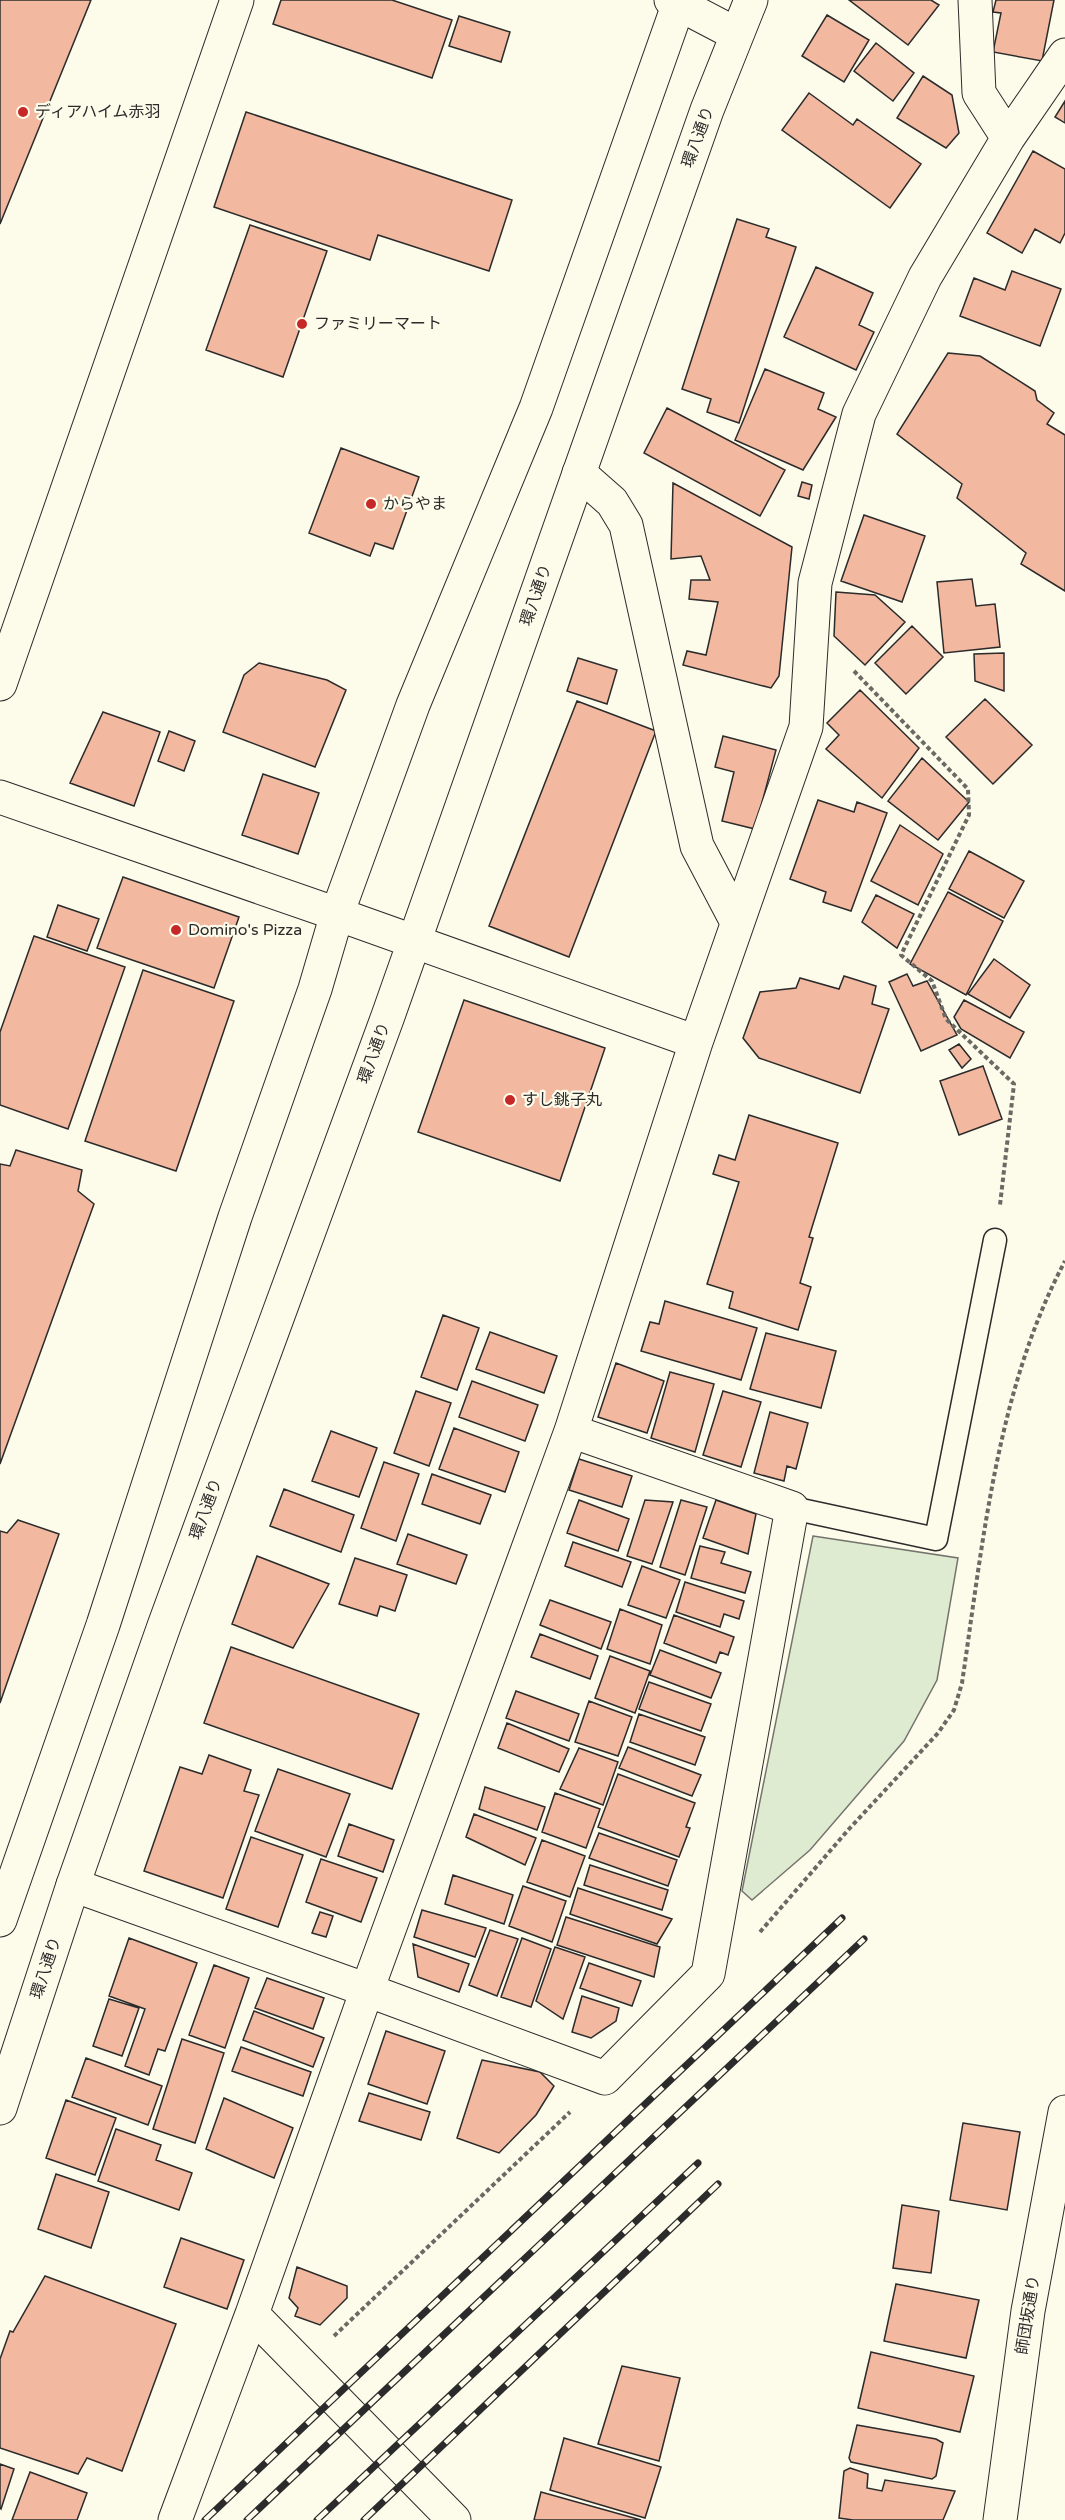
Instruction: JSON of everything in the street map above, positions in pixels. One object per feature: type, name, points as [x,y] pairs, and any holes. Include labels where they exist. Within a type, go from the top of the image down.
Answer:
[{"type":"street","points":[[0,684],[237,0]]},
{"type":"street","name":"環八通り","points":[[0,2108],[73,1885],[172,1603],[388,1016],[579,473],[736,34],[751,0]]},
{"type":"street","points":[[975,0],[979,93],[1008,138]]},
{"type":"street","points":[[0,1920],[9,1865],[103,1625],[235,1218],[315,989],[337,914],[413,705],[536,408],[644,107],[676,1],[736,34]]},
{"type":"street","points":[[175,2520],[252,2314],[367,1990],[571,1431],[696,1042],[806,727],[814,583],[859,414],[925,277],[1008,138],[1065,55]]},
{"type":"street","points":[[579,473],[612,502],[626,525],[697,846],[738,922]]},
{"type":"street","points":[[0,797],[696,1042]]},
{"type":"street","points":[[73,1885],[605,2078],[708,1974],[792,1508],[571,1431]]},
{"type":"street","name":"師団坂通り","points":[[1000,2520],[1028,2311],[1065,2112]]},
{"type":"street","points":[[252,2314],[454,2520]]},
{"type":"lane","points":[[792,1508],[936,1539],[995,1240]]},
{"type":"path","points":[[811,627],[968,789],[969,815],[901,956],[932,981],[946,1019],[1014,1084],[995,1240]]},
{"type":"path","points":[[708,1974],[764,1928],[849,1829],[938,1733],[954,1710],[962,1683],[988,1509],[1019,1374],[1049,1292],[1065,1262]]},
{"type":"path","points":[[304,2365],[605,2078]]},
{"type":"green space","points":[[813,1536],[958,1558],[937,1680],[904,1741],[810,1850],[752,1900],[742,1891]]},
{"type":"building","name":"ディアハイム赤羽","points":[[0,0],[91,0],[0,224]]},
{"type":"building","points":[[281,0],[392,0],[452,20],[432,78],[273,24]]},
{"type":"building","points":[[849,0],[931,0],[939,5],[908,45]]},
{"type":"building","points":[[996,0],[1054,0],[1042,61],[993,52],[1001,13],[993,12]]},
{"type":"building","points":[[827,15],[869,40],[844,82],[802,56]]},
{"type":"building","points":[[459,16],[510,32],[501,62],[449,46]]},
{"type":"building","points":[[876,43],[914,73],[893,101],[854,71]]},
{"type":"building","points":[[923,76],[952,95],[959,133],[946,148],[897,118]]},
{"type":"building","points":[[809,93],[853,125],[857,119],[921,164],[890,208],[782,130]]},
{"type":"building","points":[[1065,101],[1065,123],[1055,117]]},
{"type":"building","points":[[246,112],[512,200],[489,271],[378,235],[370,260],[214,207]]},
{"type":"building","points":[[1033,151],[1065,169],[1065,233],[1060,243],[1035,229],[1022,253],[987,233]]},
{"type":"building","points":[[737,219],[769,229],[766,237],[796,247],[739,423],[707,412],[711,399],[682,389]]},
{"type":"building","points":[[250,225],[327,251],[283,377],[206,350]]},
{"type":"building","points":[[816,267],[873,293],[859,325],[874,332],[856,370],[784,337]]},
{"type":"building","points":[[1012,271],[1061,289],[1040,346],[960,316],[974,278],[1005,290]]},
{"type":"building","points":[[948,353],[980,356],[1035,391],[1037,400],[1054,413],[1047,424],[1065,435],[1065,591],[1021,564],[1026,553],[957,498],[962,484],[897,434]]},
{"type":"building","points":[[765,369],[824,393],[818,409],[836,417],[803,470],[735,440]]},
{"type":"building","points":[[667,408],[785,470],[760,516],[644,453]]},
{"type":"building","points":[[341,448],[419,477],[393,549],[375,543],[370,556],[309,533]]},
{"type":"building","points":[[802,482],[812,485],[809,499],[798,496]]},
{"type":"building","points":[[673,483],[792,547],[779,676],[771,688],[683,665],[687,651],[706,655],[718,602],[689,599],[691,580],[710,580],[701,556],[671,559]]},
{"type":"building","points":[[864,515],[925,536],[902,602],[841,581]]},
{"type":"building","points":[[972,579],[976,606],[995,604],[1000,647],[944,653],[937,582]]},
{"type":"building","points":[[836,592],[875,595],[905,622],[865,665],[834,636]]},
{"type":"building","points":[[912,626],[943,657],[906,694],[875,663]]},
{"type":"building","points":[[1004,653],[1004,691],[975,681],[974,654]]},
{"type":"building","points":[[578,658],[617,670],[607,704],[567,691]]},
{"type":"building","points":[[259,663],[327,680],[346,690],[315,767],[223,732],[244,675]]},
{"type":"building","points":[[860,690],[919,748],[882,798],[826,749],[839,735],[827,723]]},
{"type":"building","points":[[985,699],[1032,745],[993,784],[946,737]]},
{"type":"building","points":[[577,701],[656,731],[569,957],[489,926]]},
{"type":"building","points":[[103,712],[160,732],[134,806],[70,783]]},
{"type":"building","points":[[169,731],[195,741],[184,771],[158,761]]},
{"type":"building","points":[[723,736],[776,750],[755,829],[722,821],[734,772],[715,767]]},
{"type":"building","points":[[922,758],[969,802],[938,840],[888,801]]},
{"type":"building","points":[[263,774],[319,793],[298,854],[242,835]]},
{"type":"building","points":[[818,800],[854,812],[857,802],[887,813],[851,911],[823,902],[826,892],[790,879]]},
{"type":"building","points":[[900,825],[943,854],[918,905],[871,881]]},
{"type":"building","points":[[969,851],[1024,881],[1004,918],[949,889]]},
{"type":"building","points":[[123,877],[239,917],[214,988],[97,948]]},
{"type":"building","points":[[948,892],[1003,921],[966,995],[910,964]]},
{"type":"building","points":[[876,895],[914,914],[897,948],[862,922]]},
{"type":"building","points":[[58,905],[99,919],[87,951],[47,937]]},
{"type":"building","points":[[34,936],[125,967],[68,1129],[0,1105],[0,1032]]},
{"type":"building","points":[[994,959],[1030,985],[1010,1018],[968,994]]},
{"type":"building","points":[[143,970],[234,1001],[176,1171],[85,1141]]},
{"type":"building","points":[[907,974],[913,986],[927,981],[957,1035],[921,1051],[889,982]]},
{"type":"building","points":[[844,976],[876,986],[872,1004],[889,1009],[860,1093],[759,1058],[743,1038],[760,992],[796,988],[800,978],[839,989]]},
{"type":"building","points":[[464,1000],[605,1048],[560,1181],[418,1132]]},
{"type":"building","points":[[964,1000],[1024,1032],[1010,1058],[961,1029],[954,1017]]},
{"type":"building","points":[[959,1044],[971,1059],[962,1068],[949,1050]]},
{"type":"building","points":[[983,1066],[1002,1119],[959,1135],[940,1081]]},
{"type":"building","points":[[749,1115],[838,1143],[809,1237],[813,1238],[800,1283],[811,1287],[798,1330],[729,1308],[733,1292],[707,1284],[739,1182],[713,1174],[719,1155],[735,1160]]},
{"type":"building","points":[[16,1150],[82,1170],[78,1191],[94,1204],[0,1464],[0,1164],[10,1166]]},
{"type":"building","points":[[665,1301],[757,1328],[741,1380],[641,1351],[650,1322],[659,1324]]},
{"type":"building","points":[[443,1315],[479,1328],[457,1390],[421,1377]]},
{"type":"building","points":[[490,1332],[557,1356],[544,1393],[476,1369]]},
{"type":"building","points":[[766,1333],[836,1351],[821,1408],[750,1389]]},
{"type":"building","points":[[616,1363],[664,1381],[647,1433],[598,1417]]},
{"type":"building","points":[[670,1372],[714,1384],[695,1452],[651,1438]]},
{"type":"building","points":[[472,1381],[538,1405],[525,1441],[459,1417]]},
{"type":"building","points":[[416,1391],[451,1403],[429,1466],[394,1453]]},
{"type":"building","points":[[723,1391],[761,1402],[741,1467],[703,1455]]},
{"type":"building","points":[[770,1412],[808,1423],[796,1469],[787,1466],[784,1481],[754,1473]]},
{"type":"building","points":[[454,1428],[519,1452],[505,1492],[439,1469]]},
{"type":"building","points":[[331,1431],[377,1448],[359,1497],[312,1481]]},
{"type":"building","points":[[579,1459],[632,1476],[622,1507],[569,1490]]},
{"type":"building","points":[[384,1462],[419,1474],[396,1541],[361,1528]]},
{"type":"building","points":[[432,1474],[491,1495],[480,1524],[422,1504]]},
{"type":"building","points":[[284,1489],[354,1515],[341,1552],[270,1526]]},
{"type":"building","points":[[579,1500],[629,1519],[618,1551],[567,1533]]},
{"type":"building","points":[[645,1500],[673,1502],[652,1564],[627,1556]]},
{"type":"building","points":[[681,1500],[707,1507],[685,1575],[660,1567]]},
{"type":"building","points":[[716,1500],[756,1514],[748,1554],[703,1538]]},
{"type":"building","points":[[18,1520],[59,1534],[0,1703],[0,1531],[7,1533]]},
{"type":"building","points":[[408,1534],[467,1555],[456,1584],[397,1564]]},
{"type":"building","points":[[573,1542],[631,1562],[622,1587],[565,1566]]},
{"type":"building","points":[[700,1546],[725,1552],[721,1563],[751,1572],[745,1593],[691,1578]]},
{"type":"building","points":[[257,1556],[329,1584],[293,1648],[232,1624]]},
{"type":"building","points":[[355,1558],[407,1575],[395,1611],[380,1606],[377,1616],[339,1604]]},
{"type":"building","points":[[642,1566],[680,1580],[666,1618],[628,1605]]},
{"type":"building","points":[[685,1582],[744,1601],[739,1619],[724,1614],[720,1627],[676,1612]]},
{"type":"building","points":[[550,1600],[611,1622],[601,1649],[540,1625]]},
{"type":"building","points":[[620,1609],[662,1625],[650,1664],[607,1649]]},
{"type":"building","points":[[674,1615],[734,1637],[728,1655],[720,1652],[716,1663],[664,1643]]},
{"type":"building","points":[[540,1634],[598,1656],[590,1679],[531,1657]]},
{"type":"building","points":[[231,1647],[419,1714],[392,1789],[204,1723]]},
{"type":"building","points":[[660,1650],[721,1673],[711,1698],[650,1675]]},
{"type":"building","points":[[610,1656],[650,1671],[635,1713],[595,1698]]},
{"type":"building","points":[[649,1682],[711,1704],[701,1731],[639,1709]]},
{"type":"building","points":[[516,1691],[579,1714],[569,1741],[506,1718]]},
{"type":"building","points":[[589,1701],[632,1717],[618,1756],[575,1742]]},
{"type":"building","points":[[639,1714],[705,1737],[695,1765],[630,1742]]},
{"type":"building","points":[[507,1723],[569,1749],[559,1772],[498,1748]]},
{"type":"building","points":[[628,1747],[701,1775],[692,1796],[619,1768]]},
{"type":"building","points":[[579,1748],[618,1762],[603,1805],[560,1789]]},
{"type":"building","points":[[209,1755],[251,1770],[244,1791],[259,1795],[223,1898],[144,1871],[180,1767],[202,1774]]},
{"type":"building","points":[[278,1769],[350,1794],[326,1857],[255,1831]]},
{"type":"building","points":[[618,1774],[695,1803],[686,1827],[690,1828],[679,1857],[598,1827]]},
{"type":"building","points":[[485,1787],[545,1807],[537,1830],[479,1809]]},
{"type":"building","points":[[555,1793],[600,1809],[586,1848],[542,1832]]},
{"type":"building","points":[[474,1814],[536,1838],[525,1865],[466,1837]]},
{"type":"building","points":[[349,1824],[394,1840],[383,1872],[338,1856]]},
{"type":"building","points":[[599,1833],[677,1860],[668,1886],[589,1858]]},
{"type":"building","points":[[251,1837],[303,1855],[278,1927],[226,1909]]},
{"type":"building","points":[[542,1840],[585,1856],[570,1897],[527,1882]]},
{"type":"building","points":[[321,1859],[377,1878],[361,1922],[306,1902]]},
{"type":"building","points":[[590,1865],[668,1890],[662,1910],[584,1885]]},
{"type":"building","points":[[453,1875],[513,1895],[504,1924],[445,1904]]},
{"type":"building","points":[[523,1886],[566,1901],[552,1942],[509,1926]]},
{"type":"building","points":[[578,1888],[672,1919],[657,1944],[570,1914]]},
{"type":"building","points":[[422,1910],[486,1928],[475,1957],[414,1937]]},
{"type":"building","points":[[320,1912],[333,1916],[326,1937],[312,1933]]},
{"type":"building","points":[[566,1917],[660,1947],[654,1977],[557,1945]]},
{"type":"building","points":[[490,1930],[518,1939],[497,1996],[469,1985]]},
{"type":"building","points":[[129,1938],[197,1963],[165,2051],[158,2049],[149,2075],[125,2066],[145,2009],[109,1996]]},
{"type":"building","points":[[522,1938],[551,1949],[531,2007],[501,1997]]},
{"type":"building","points":[[413,1944],[469,1964],[459,1992],[418,1977]]},
{"type":"building","points":[[555,1947],[585,1957],[563,2019],[536,2001]]},
{"type":"building","points":[[589,1963],[641,1981],[632,2006],[580,1988]]},
{"type":"building","points":[[214,1965],[249,1978],[225,2048],[189,2035]]},
{"type":"building","points":[[267,1978],[324,1998],[313,2029],[255,2008]]},
{"type":"building","points":[[582,1996],[619,2008],[616,2021],[591,2038],[572,2032]]},
{"type":"building","points":[[109,1999],[139,2008],[122,2056],[93,2046]]},
{"type":"building","points":[[254,2011],[324,2038],[313,2067],[243,2040]]},
{"type":"building","points":[[386,2031],[445,2051],[427,2104],[368,2084]]},
{"type":"building","points":[[182,2039],[224,2053],[195,2143],[153,2129]]},
{"type":"building","points":[[241,2047],[311,2072],[303,2096],[232,2071]]},
{"type":"building","points":[[86,2058],[162,2086],[148,2125],[72,2097]]},
{"type":"building","points":[[482,2060],[540,2072],[554,2086],[536,2115],[499,2153],[457,2138]]},
{"type":"building","points":[[369,2093],[430,2112],[421,2140],[359,2121]]},
{"type":"building","points":[[224,2098],[293,2128],[274,2178],[206,2149]]},
{"type":"building","points":[[66,2100],[116,2118],[95,2175],[46,2158]]},
{"type":"building","points":[[963,2123],[1020,2132],[1007,2210],[950,2200]]},
{"type":"building","points":[[116,2129],[161,2145],[156,2160],[192,2173],[179,2210],[98,2181]]},
{"type":"building","points":[[56,2174],[109,2192],[91,2248],[38,2229]]},
{"type":"building","points":[[902,2205],[939,2211],[931,2273],[893,2268]]},
{"type":"building","points":[[181,2238],[244,2260],[227,2309],[164,2287]]},
{"type":"building","points":[[297,2267],[347,2286],[347,2298],[320,2325],[295,2316],[298,2308],[289,2298]]},
{"type":"building","points":[[45,2276],[176,2324],[122,2471],[87,2458],[78,2474],[0,2448],[0,2359],[10,2331],[13,2332]]},
{"type":"building","points":[[896,2284],[979,2300],[966,2358],[884,2341]]},
{"type":"building","points":[[871,2352],[974,2376],[960,2432],[858,2408]]},
{"type":"building","points":[[622,2366],[680,2378],[659,2461],[598,2444]]},
{"type":"building","points":[[857,2425],[936,2439],[943,2443],[936,2476],[932,2479],[851,2462],[849,2458]]},
{"type":"building","points":[[564,2438],[661,2467],[645,2518],[550,2490]]},
{"type":"building","points":[[0,2464],[14,2469],[1,2509],[0,2508]]},
{"type":"building","points":[[850,2468],[868,2474],[867,2488],[882,2491],[885,2480],[955,2491],[943,2520],[839,2518],[844,2471]]},
{"type":"building","points":[[30,2472],[87,2493],[77,2520],[12,2520]]},
{"type":"building","points":[[541,2492],[641,2520],[534,2520]]},
{"type":"railway","points":[[205,2520],[842,1918]]},
{"type":"railway","points":[[247,2520],[864,1939]]},
{"type":"railway","points":[[317,2520],[698,2163]]},
{"type":"railway","points":[[364,2520],[718,2184]]},
{"type":"place","name":"ディアハイム赤羽","points":[[23,112]]},
{"type":"place","name":"ファミリーマート","points":[[302,324]]},
{"type":"place","name":"からやま","points":[[371,504]]},
{"type":"place","name":"Domino's Pizza","points":[[176,930]]},
{"type":"place","name":"すし銚子丸","points":[[510,1100]]}]
